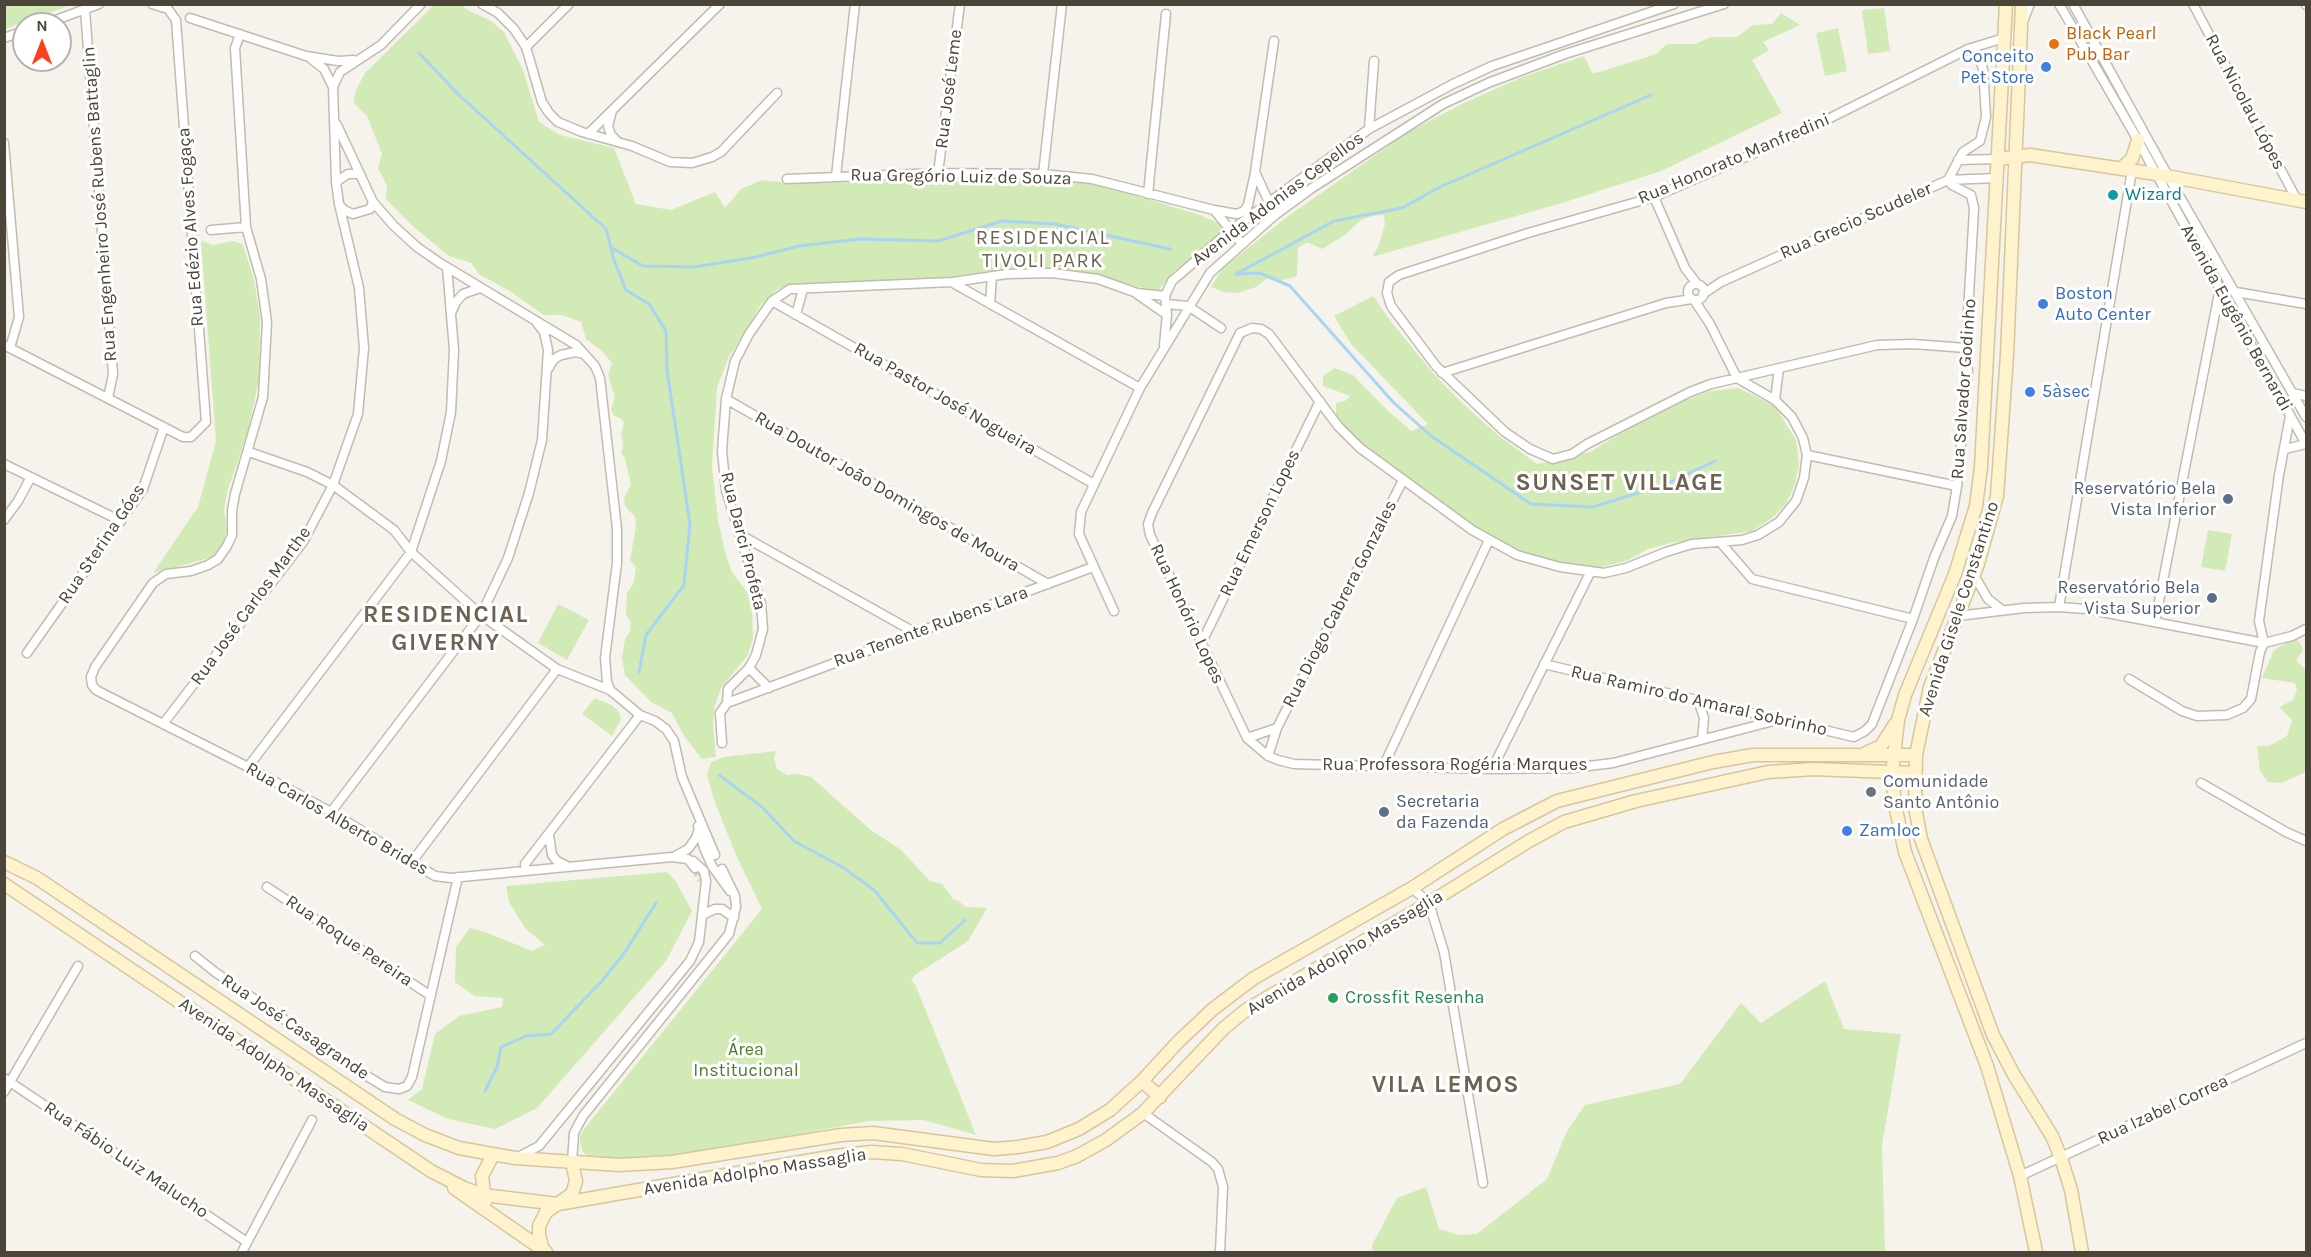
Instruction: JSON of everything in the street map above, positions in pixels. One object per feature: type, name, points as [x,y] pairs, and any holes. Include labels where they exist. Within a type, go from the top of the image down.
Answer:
[{"type":"main road","name":"Avenida Gisele Constantino","points":[[2006,4],[1981,467],[1976,506],[1955,574],[1905,695],[1898,720],[1892,773],[1895,805],[1905,852],[1987,1066],[2020,1176],[2036,1252]]},
{"type":"main road","name":"Avenida Gisele Constantino","points":[[2022,4],[2017,157],[2001,460],[1997,496],[1974,574],[1930,687],[1916,755],[1915,807],[1921,838],[1994,1035],[2014,1075],[2052,1136],[2061,1158],[2071,1190],[2082,1252]]},
{"type":"main road","points":[[2126,170],[2136,152],[2138,140]]},
{"type":"main road","points":[[1997,159],[2030,155],[2162,175],[2302,201]]},
{"type":"main road","points":[[1862,754],[1881,746],[1898,720]]},
{"type":"main road","name":"Avenida Adolpho Massaglia","points":[[4,862],[32,875],[395,1119],[425,1136],[459,1148],[515,1158],[629,1165],[672,1162],[851,1134],[873,1133],[994,1149],[1047,1142],[1079,1129],[1110,1110],[1142,1082],[1178,1042],[1213,1009],[1254,978],[1412,888],[1503,829],[1557,801],[1713,762],[1753,755],[1916,755]]},
{"type":"main road","name":"Avenida Adolpho Massaglia","points":[[4,884],[431,1171],[483,1195],[558,1204],[871,1152],[902,1154],[981,1170],[997,1171],[1012,1171],[1058,1163],[1077,1156],[1106,1140],[1143,1113],[1217,1035],[1246,1010],[1564,822],[1612,807],[1768,772],[1814,769],[1914,773]]},
{"type":"main road","points":[[1142,1082],[1160,1097]]},
{"type":"main road","points":[[493,1155],[484,1170],[483,1195],[489,1210],[498,1219]]},
{"type":"main road","points":[[545,1251],[539,1236],[539,1226],[546,1212],[568,1198],[575,1187],[572,1162]]},
{"type":"main road","points":[[431,1171],[545,1251]]},
{"type":"street","points":[[72,14],[99,4]]},
{"type":"street","name":"Rua Edézio Alves Fogaça","points":[[152,4],[168,9],[176,20],[206,422],[192,437],[183,437],[164,427]]},
{"type":"street","name":"Rua José Carlos Marthe","points":[[163,724],[303,542],[333,485],[358,414],[364,348],[359,288],[336,182],[336,122],[333,87],[340,72],[381,45],[421,4]]},
{"type":"street","points":[[482,4],[498,14],[514,30],[526,47],[537,90],[549,113],[558,122],[588,134],[617,141],[670,162],[692,163],[721,152],[777,93]]},
{"type":"street","points":[[526,47],[569,4]]},
{"type":"street","points":[[588,134],[720,4]]},
{"type":"street","points":[[836,176],[855,4]]},
{"type":"street","name":"Rua José Leme","points":[[938,173],[960,4]]},
{"type":"street","points":[[1043,174],[1062,4]]},
{"type":"street","name":"Avenida Adonias Cepellos","points":[[1166,300],[1173,281],[1230,231],[1369,129],[1492,66],[1674,4]]},
{"type":"street","name":"Avenida Adonias Cepellos","points":[[1114,611],[1079,534],[1081,512],[1140,388],[1210,273],[1275,215],[1312,188],[1443,104],[1479,87],[1565,54],[1724,4]]},
{"type":"street","points":[[2022,22],[2030,4]]},
{"type":"street","name":"Avenida Eugênio Bernardi","points":[[2060,4],[2138,140],[2236,292],[2307,417]]},
{"type":"street","name":"Avenida Eugênio Bernardi","points":[[2073,4],[2220,288],[2307,444]]},
{"type":"street","name":"Rua Nicolau Lópes","points":[[2193,4],[2302,201]]},
{"type":"street","name":"Rua Engenheiro José Rubens Battaglin","points":[[84,10],[113,374],[108,398]]},
{"type":"street","points":[[1148,194],[1166,14]]},
{"type":"street","points":[[190,18],[306,56],[336,61],[360,58]]},
{"type":"street","points":[[240,34],[235,48],[246,226],[261,279],[267,322],[263,397],[249,452],[307,472],[333,485],[394,530],[411,552],[482,615],[557,669],[610,690],[640,715],[655,721],[666,729],[674,741],[682,777],[715,855]]},
{"type":"street","name":"Rua Honorato Manfredini","points":[[1442,373],[1391,306],[1387,293],[1389,282],[1399,275],[1528,233],[1654,197],[1798,134],[1968,49],[2004,38]]},
{"type":"street","points":[[1274,41],[1255,172],[1275,215]]},
{"type":"street","points":[[1948,180],[1963,152],[1980,141],[1986,117],[1983,69],[1980,60],[1968,49]]},
{"type":"street","points":[[306,56],[324,69],[333,87]]},
{"type":"street","points":[[336,61],[341,64],[340,72]]},
{"type":"street","points":[[1369,129],[1374,61]]},
{"type":"street","points":[[612,111],[608,126],[611,135],[617,141]]},
{"type":"street","points":[[336,122],[373,202],[385,217],[417,247],[480,288],[576,345],[595,366],[600,378],[617,529],[616,563],[605,658],[610,690]]},
{"type":"street","points":[[4,143],[19,317],[7,346],[164,427]]},
{"type":"street","points":[[1958,160],[1997,159]]},
{"type":"street","points":[[2059,607],[2126,170]]},
{"type":"street","name":"Rua Gregório Luiz de Souza","points":[[786,179],[938,173],[1043,174],[1092,179],[1237,214],[1244,211],[1248,205],[1255,172]]},
{"type":"street","points":[[336,182],[348,174],[359,174]]},
{"type":"street","name":"Rua Grecio Scudeler","points":[[1696,293],[1948,180],[1996,178]]},
{"type":"street","name":"Rua Salvador Godinho","points":[[1854,737],[1872,724],[1952,516],[1958,486],[1968,372],[1966,348],[1974,208],[1971,195],[1952,185],[1948,180]]},
{"type":"street","points":[[1320,401],[1338,426],[1360,448],[1472,530],[1517,555],[1560,567],[1604,573],[1692,544],[1721,543],[1758,535],[1779,522],[1796,501],[1804,478],[1807,455],[1803,438],[1791,417],[1775,400],[1737,378],[1710,324],[1654,197]]},
{"type":"street","points":[[339,204],[344,210],[353,214],[370,208],[373,202]]},
{"type":"street","points":[[1214,210],[1242,244]]},
{"type":"street","points":[[211,230],[246,226]]},
{"type":"street","points":[[248,767],[411,552],[441,461],[451,412],[454,350],[447,267]]},
{"type":"street","points":[[772,301],[790,289],[953,282],[1006,273],[1052,273],[1098,279],[1137,293],[1188,306],[1221,328]]},
{"type":"street","points":[[990,303],[992,276]]},
{"type":"street","points":[[953,282],[1140,388]]},
{"type":"street","points":[[452,311],[463,294],[480,288]]},
{"type":"street","points":[[2155,622],[2220,288]]},
{"type":"street","points":[[796,315],[803,289]]},
{"type":"street","points":[[2236,292],[2307,304]]},
{"type":"street","points":[[1137,293],[1167,315]]},
{"type":"street","points":[[1696,293],[1442,373],[1505,432],[1530,449],[1553,459],[1572,454],[1587,444],[1690,392],[1711,384],[1876,345],[1913,344],[1966,348]]},
{"type":"street","points":[[1164,348],[1166,300]]},
{"type":"street","name":"Rua Pastor José Nogueira","points":[[772,301],[1094,484]]},
{"type":"street","name":"Rua Darci Profeta","points":[[722,742],[720,713],[727,704],[728,690],[749,668],[756,655],[764,629],[761,603],[726,490],[722,451],[726,399],[735,361],[749,334],[772,301]]},
{"type":"street","points":[[331,812],[482,615],[508,558],[529,493],[542,440],[547,370],[546,340],[537,322]]},
{"type":"street","name":"Rua Honório Lopes","points":[[1268,756],[1247,738],[1150,535],[1148,524],[1240,333],[1252,328],[1261,329],[1269,334],[1320,401]]},
{"type":"street","points":[[547,370],[554,359],[561,355],[574,352],[584,354]]},
{"type":"street","points":[[1775,400],[1779,368]]},
{"type":"street","points":[[2293,393],[2307,396]]},
{"type":"street","name":"Rua Doutor João Domingos de Moura","points":[[726,399],[1048,584]]},
{"type":"street","name":"Rua Emerson Lopes","points":[[1201,644],[1320,401]]},
{"type":"street","points":[[2129,680],[2182,711],[2197,716],[2227,715],[2243,708],[2251,699],[2260,652],[2264,644],[2259,621],[2290,416]]},
{"type":"street","name":"Rua Sterina Góes","points":[[27,653],[143,489],[164,427]]},
{"type":"street","points":[[2285,449],[2307,444]]},
{"type":"street","name":"Rua Carlos Alberto Brides","points":[[249,452],[235,494],[232,535],[218,559],[191,571],[166,574],[153,583],[94,667],[91,677],[92,685],[96,690],[331,812],[435,876],[458,877],[672,857],[686,859]]},
{"type":"street","points":[[1807,455],[1958,486]]},
{"type":"street","points":[[4,464],[121,521]]},
{"type":"street","points":[[4,520],[31,477]]},
{"type":"street","name":"Rua Diogo Cabrera Gonzales","points":[[1268,756],[1277,728],[1403,480]]},
{"type":"street","points":[[739,534],[916,633]]},
{"type":"street","points":[[1384,765],[1489,540]]},
{"type":"street","points":[[1721,543],[1752,579],[1913,620]]},
{"type":"street","name":"Rua Tenente Rubens Lara","points":[[727,704],[1093,567]]},
{"type":"street","points":[[1492,769],[1591,571]]},
{"type":"street","points":[[1974,574],[1988,599],[2002,610]]},
{"type":"street","points":[[1958,616],[2002,610],[2059,607],[2086,609],[2264,644],[2307,629]]},
{"type":"street","name":"Rua Ramiro do Amaral Sobrinho","points":[[1544,664],[1854,737]]},
{"type":"street","points":[[749,668],[769,688]]},
{"type":"street","points":[[411,863],[557,669]]},
{"type":"street","points":[[1698,700],[1704,718],[1702,739]]},
{"type":"street","points":[[526,871],[525,864],[640,715]]},
{"type":"street","name":"Rua Professora Rogéria Marques","points":[[1268,756],[1294,764],[1492,769],[1572,768],[1613,763],[1781,720]]},
{"type":"street","name":"Rua Diogo Cabrera Gonzales","points":[[1247,738],[1277,728]]},
{"type":"street","points":[[2201,783],[2286,832],[2307,841]]},
{"type":"street","points":[[693,801],[704,848],[720,881],[735,896]]},
{"type":"street","points":[[672,857],[688,849],[696,838],[699,828]]},
{"type":"street","points":[[549,834],[552,855],[557,861],[567,866]]},
{"type":"street","points":[[686,859],[695,868]]},
{"type":"street","points":[[515,1158],[538,1146],[690,962],[699,942],[706,881],[704,871],[697,863],[686,859]]},
{"type":"street","points":[[572,1162],[574,1133],[583,1116],[729,934],[734,918],[735,896],[722,869]]},
{"type":"street","points":[[431,996],[458,877]]},
{"type":"street","points":[[701,880],[704,892]]},
{"type":"street","name":"Rua Roque Pereira","points":[[267,887],[431,996]]},
{"type":"street","points":[[1412,888],[1429,903],[1444,952],[1483,1183]]},
{"type":"street","points":[[702,915],[715,909],[722,909],[734,918]]},
{"type":"street","name":"Rua José Casagrande","points":[[195,956],[215,972],[385,1087],[399,1089],[407,1086],[412,1077],[431,996]]},
{"type":"street","points":[[4,1092],[7,1080],[78,966]]},
{"type":"street","name":"Rua Izabel Correa","points":[[2020,1176],[2307,1043]]},
{"type":"street","name":"Rua Fábio Luiz Malucho","points":[[7,1080],[247,1242]]},
{"type":"street","points":[[1143,1113],[1212,1162],[1218,1169],[1223,1187],[1220,1252]]},
{"type":"street","points":[[242,1252],[312,1120]]},
{"type":"street","points":[[932,1160],[936,1140]]},
{"type":"green space","points":[[5,4],[71,4],[52,12],[12,12],[12,26],[5,29]]},
{"type":"green space","points":[[434,5],[463,5],[466,9],[491,21],[504,32],[523,70],[539,122],[560,135],[614,148],[636,204],[671,210],[715,192],[725,208],[741,189],[762,180],[789,183],[977,181],[1032,178],[1093,183],[1200,215],[1220,224],[1223,228],[1221,236],[1174,271],[1157,292],[1100,276],[1052,268],[1029,268],[950,277],[787,285],[776,290],[760,306],[729,357],[717,387],[712,466],[718,520],[725,552],[732,572],[747,592],[752,610],[753,638],[748,655],[721,688],[715,705],[713,724],[716,757],[702,759],[684,736],[672,713],[651,702],[625,675],[622,658],[625,639],[630,632],[631,622],[626,616],[627,593],[634,583],[636,567],[630,560],[636,526],[635,517],[625,506],[624,498],[631,485],[625,458],[621,453],[623,444],[621,434],[624,423],[620,418],[614,416],[611,410],[615,397],[608,375],[612,363],[601,350],[586,339],[581,322],[562,315],[544,315],[508,290],[480,275],[471,263],[449,256],[415,228],[386,199],[387,186],[378,168],[382,154],[367,116],[354,103],[355,92],[365,73]]},
{"type":"green space","points":[[1884,8],[1890,51],[1868,54],[1862,10]]},
{"type":"green space","points":[[1781,13],[1800,25],[1763,42],[1769,50],[1752,60],[1782,113],[1661,171],[1562,203],[1372,257],[1379,245],[1385,224],[1384,215],[1373,216],[1361,220],[1345,235],[1322,249],[1307,242],[1298,248],[1297,276],[1284,280],[1266,279],[1256,287],[1238,293],[1224,292],[1211,287],[1223,268],[1287,217],[1410,131],[1464,103],[1520,78],[1584,56],[1592,73],[1600,72],[1656,54],[1667,44],[1695,44],[1711,37],[1737,37],[1753,25],[1772,24]]},
{"type":"green space","points":[[1838,28],[1847,71],[1825,76],[1816,33]]},
{"type":"green space","points":[[201,241],[213,245],[234,241],[242,244],[254,280],[260,316],[259,379],[248,431],[228,489],[224,510],[227,529],[222,545],[213,557],[153,573],[198,507],[216,441]]},
{"type":"green space","points":[[1373,296],[1433,373],[1461,402],[1499,436],[1537,464],[1590,452],[1686,400],[1711,391],[1738,388],[1775,406],[1796,440],[1799,464],[1795,485],[1786,504],[1772,518],[1752,531],[1675,542],[1648,549],[1626,561],[1601,567],[1569,564],[1517,551],[1476,528],[1423,491],[1354,437],[1336,416],[1336,403],[1345,401],[1350,396],[1323,386],[1323,376],[1335,368],[1353,375],[1411,431],[1428,424],[1351,344],[1334,316]]},
{"type":"green space","points":[[2208,530],[2232,534],[2225,571],[2201,567]]},
{"type":"green space","points":[[558,604],[589,620],[567,660],[538,643]]},
{"type":"green space","points":[[2295,638],[2301,644],[2303,651],[2296,660],[2306,670],[2306,772],[2281,783],[2268,782],[2260,771],[2257,746],[2269,746],[2287,736],[2292,720],[2279,707],[2293,700],[2297,690],[2295,683],[2262,678],[2274,650]]},
{"type":"green space","points":[[595,698],[613,706],[619,712],[621,719],[612,736],[582,714]]},
{"type":"green space","name":"Área Institucional","points":[[776,751],[774,758],[777,769],[787,775],[797,774],[811,777],[872,831],[900,849],[930,881],[942,884],[954,900],[959,901],[965,907],[987,908],[968,941],[915,975],[911,981],[915,984],[976,1135],[924,1120],[869,1121],[685,1155],[637,1159],[591,1159],[583,1152],[580,1143],[580,1136],[584,1129],[762,909],[715,803],[707,775],[711,762],[724,757]]},
{"type":"green space","points":[[667,872],[675,880],[692,911],[666,961],[537,1108],[495,1129],[448,1119],[408,1100],[422,1089],[435,1034],[459,1016],[502,1007],[503,998],[475,996],[455,982],[456,947],[470,928],[532,951],[545,945],[525,928],[509,902],[506,886]]},
{"type":"green space","points":[[1825,981],[1844,1029],[1901,1034],[1882,1145],[1885,1252],[1373,1252],[1372,1245],[1397,1198],[1426,1187],[1439,1229],[1459,1235],[1477,1234],[1547,1179],[1567,1131],[1585,1105],[1680,1084],[1741,1003],[1761,1023]]},
{"type":"waterway","points":[[419,53],[458,94],[606,229],[614,260],[626,290],[649,304],[666,331],[667,370],[690,524],[684,585],[646,635],[639,672]]},
{"type":"waterway","points":[[1238,273],[1334,221],[1402,208],[1440,187],[1651,95]]},
{"type":"waterway","points":[[612,248],[643,266],[694,267],[756,257],[799,246],[860,239],[938,241],[1002,221],[1055,224],[1170,249]]},
{"type":"waterway","points":[[1236,274],[1260,273],[1290,286],[1393,402],[1431,436],[1531,504],[1593,507],[1666,484],[1715,461]]},
{"type":"waterway","points":[[719,775],[762,807],[794,841],[844,868],[875,891],[917,943],[940,943],[965,920]]},
{"type":"waterway","points":[[485,1091],[497,1067],[501,1047],[526,1036],[551,1034],[602,981],[623,955],[656,903]]},
{"type":"tunnel","points":[[695,868],[701,880]]},
{"type":"place","name":"Black Pearl Pub Bar","points":[[2054,44]]},
{"type":"place","name":"Conceito Pet Store","points":[[2046,67]]},
{"type":"place","name":"Wizard","points":[[2113,195]]},
{"type":"place","name":"Boston Auto Center","points":[[2043,304]]},
{"type":"place","name":"5àsec","points":[[2030,392]]},
{"type":"place","name":"Reservatório Bela Vista Inferior","points":[[2228,499]]},
{"type":"place","name":"Reservatório Bela Vista Superior","points":[[2212,598]]},
{"type":"place","name":"Comunidade Santo Antônio","points":[[1871,792]]},
{"type":"place","name":"Secretaria da Fazenda","points":[[1384,812]]},
{"type":"place","name":"Zamloc","points":[[1847,831]]},
{"type":"place","name":"Crossfit Resenha","points":[[1333,998]]},
{"type":"district","name":"RESIDENCIAL TIVOLI PARK","points":[[1043,250]]},
{"type":"district","name":"SUNSET VILLAGE","points":[[1620,483]]},
{"type":"district","name":"RESIDENCIAL GIVERNY","points":[[446,629]]},
{"type":"district","name":"VILA LEMOS","points":[[1446,1085]]}]
